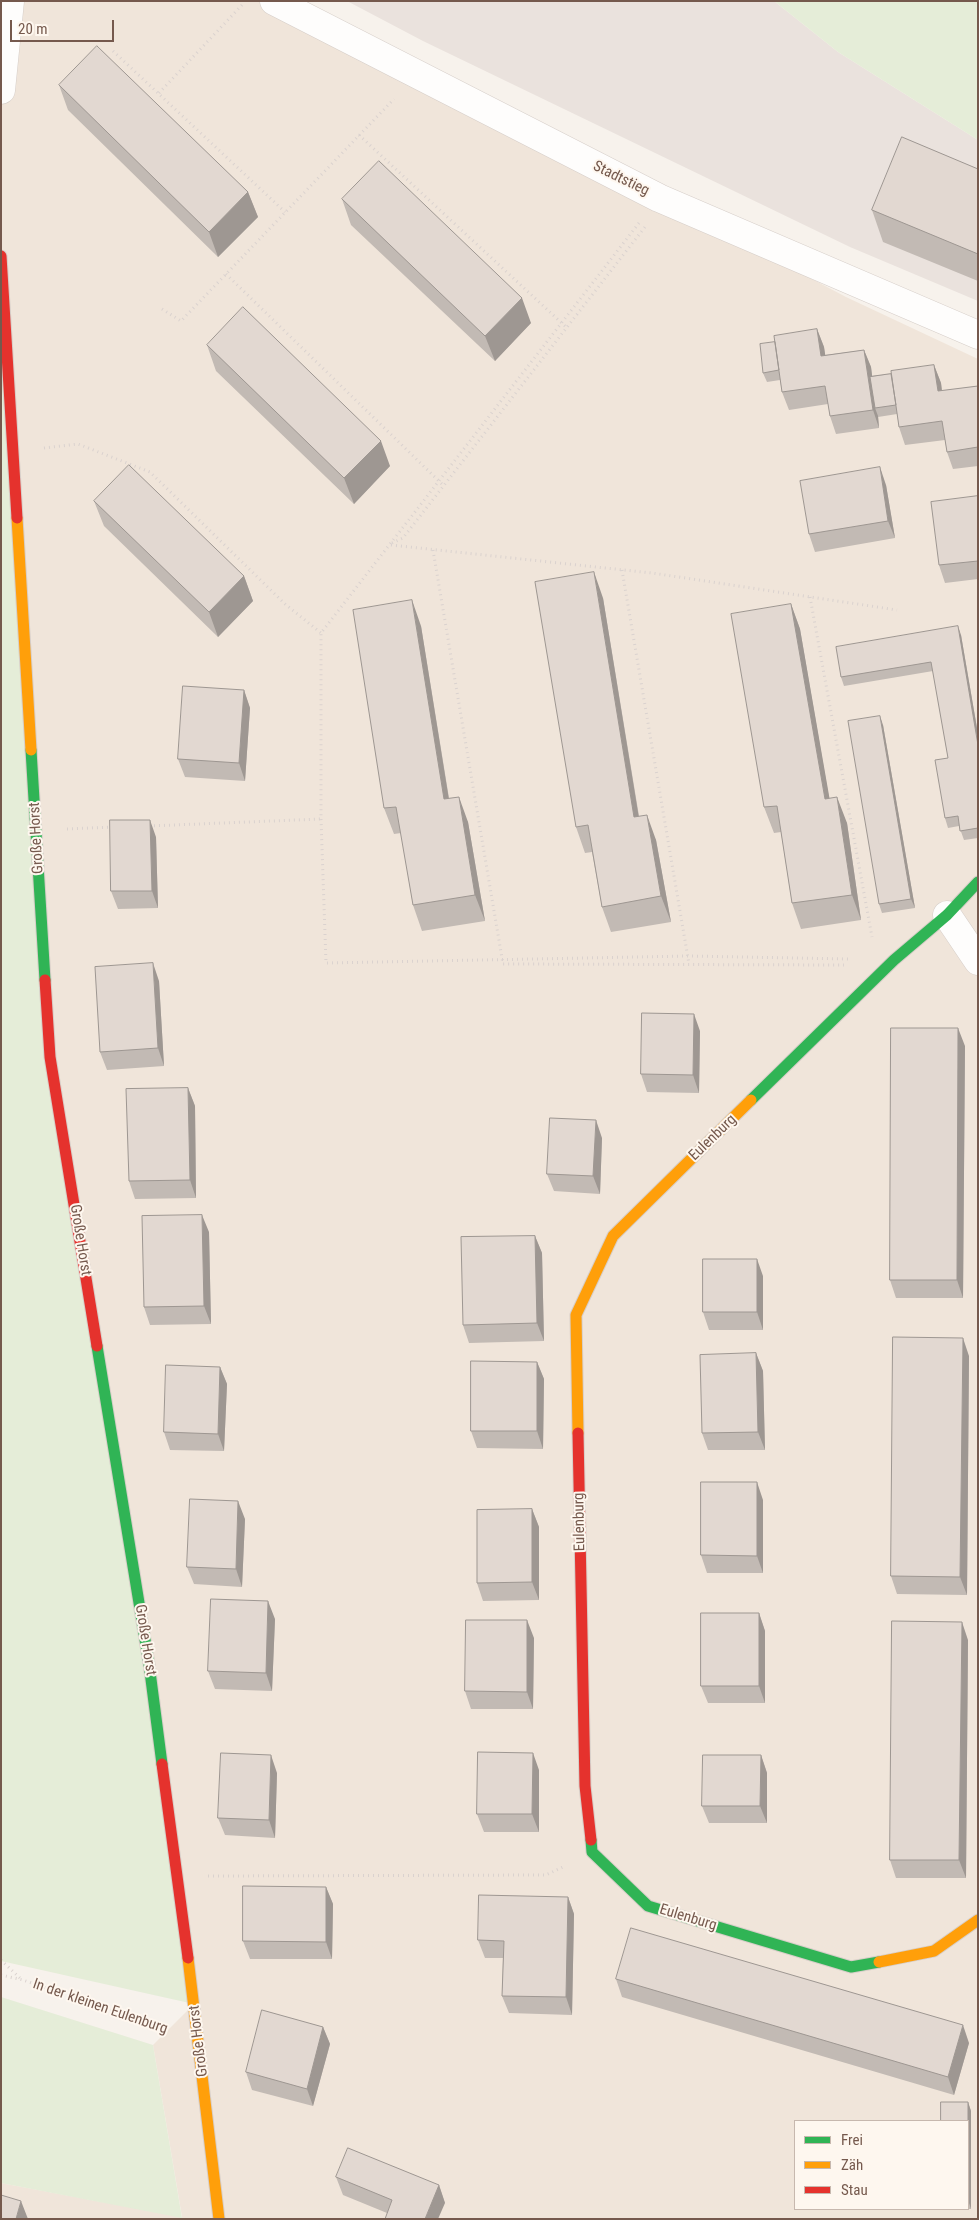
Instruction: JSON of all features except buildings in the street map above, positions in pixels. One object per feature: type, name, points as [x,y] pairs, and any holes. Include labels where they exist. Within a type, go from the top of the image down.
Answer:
[{"type":"street","points":[[1,90],[10,1]]},
{"type":"street","name":"Stadtstieg","points":[[274,1],[659,198],[978,334]]},
{"type":"street","name":"Große Horst","points":[[1,256],[50,1057],[150,1664],[219,2219]]},
{"type":"street","name":"Eulenburg","points":[[978,882],[947,915],[894,960],[613,1236],[576,1315],[585,1786],[592,1852],[648,1906],[851,1967],[934,1951],[978,1920]]},
{"type":"street","points":[[947,915],[978,961]]},
{"type":"path","points":[[159,94],[246,1]]},
{"type":"path","points":[[113,51],[285,212]]},
{"type":"path","points":[[162,309],[181,321],[417,75]]},
{"type":"path","points":[[359,135],[566,327]]},
{"type":"path","points":[[659,198],[321,633],[321,819],[326,963],[688,956],[894,960]]},
{"type":"path","points":[[390,545],[403,538],[657,212],[659,198]]},
{"type":"path","points":[[226,274],[443,486]]},
{"type":"path","points":[[13,451],[78,444],[150,472],[286,604],[321,633]]},
{"type":"path","points":[[390,545],[622,570],[897,610]]},
{"type":"path","points":[[433,550],[503,964],[871,965],[894,960]]},
{"type":"path","points":[[622,570],[689,964]]},
{"type":"path","points":[[810,597],[874,944],[894,960]]},
{"type":"path","points":[[144,826],[321,819]]},
{"type":"path","points":[[36,830],[115,827]]},
{"type":"path","points":[[176,1877],[546,1875],[592,1852]]},
{"type":"path","points":[[1,1960],[23,1980]]},
{"type":"path","name":"In der kleinen Eulenburg","points":[[1,1975],[23,1980],[198,2040]]},
{"type":"shaded area","points":[[17,1],[270,1],[659,198],[846,297],[978,359],[978,2219],[1,2219],[1,2183],[182,2217],[153,2045],[194,2004],[50,1057],[1,253],[1,90]]},
{"type":"shaded area","points":[[347,1],[774,1],[838,52],[978,140],[978,301],[850,247],[423,41]]},
{"type":"green space","points":[[774,1],[978,1],[978,140],[838,52]]},
{"type":"green space","points":[[1,256],[50,1057],[194,2004],[1,1961]]},
{"type":"green space","points":[[1,1997],[153,2045],[182,2218],[1,2183]]},
{"type":"traffic: fast","points":[[31,750],[45,980]]},
{"type":"traffic: fast","points":[[751,1100],[894,960],[947,915],[978,882]]},
{"type":"traffic: fast","points":[[97,1346],[149,1664],[162,1764]]},
{"type":"traffic: fast","points":[[591,1840],[592,1852],[648,1906],[851,1967],[879,1962]]},
{"type":"traffic: slow","points":[[17,518],[31,750]]},
{"type":"traffic: slow","points":[[578,1433],[576,1315],[613,1236],[751,1100]]},
{"type":"traffic: slow","points":[[879,1962],[934,1951],[978,1920]]},
{"type":"traffic: slow","points":[[188,1958],[219,2219]]},
{"type":"traffic: jam","points":[[1,256],[17,518]]},
{"type":"traffic: jam","points":[[45,980],[50,1057],[97,1346]]},
{"type":"traffic: jam","points":[[578,1433],[585,1786],[591,1840]]},
{"type":"traffic: jam","points":[[162,1764],[188,1958]]}]
